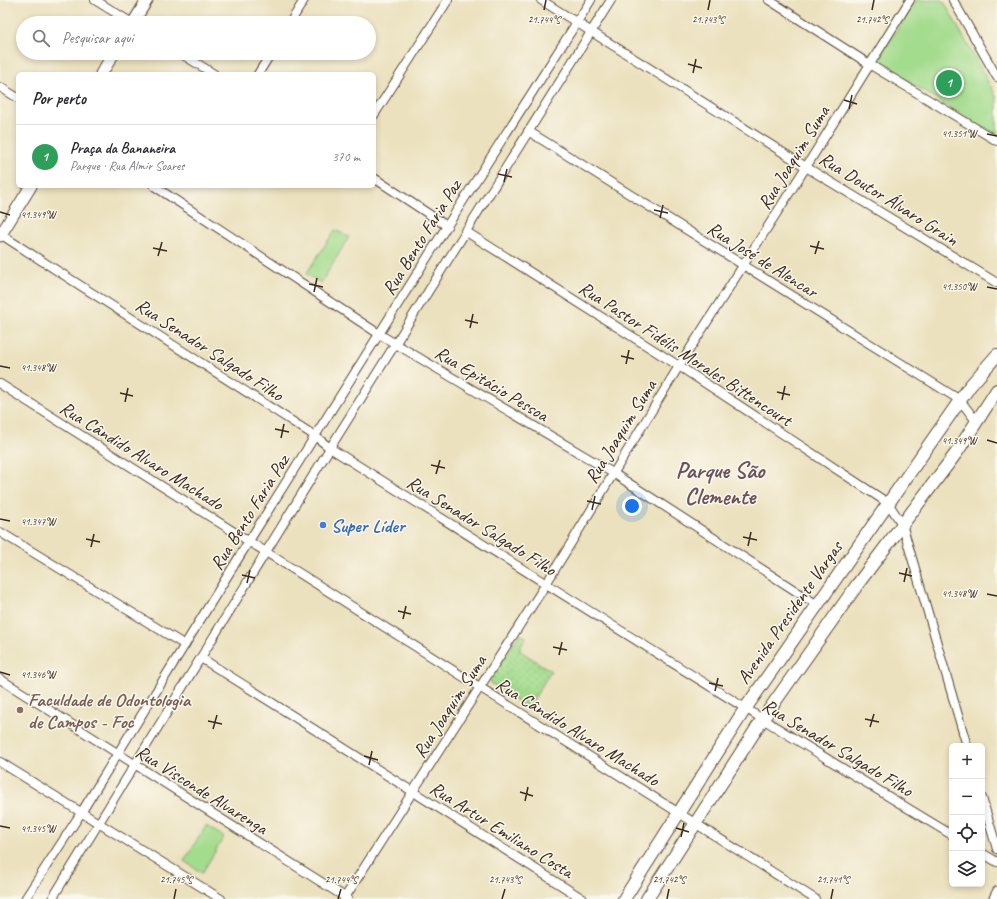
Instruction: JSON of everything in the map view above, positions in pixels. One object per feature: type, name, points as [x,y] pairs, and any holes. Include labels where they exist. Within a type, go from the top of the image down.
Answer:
[{"type":"main road","points":[[137,16],[147,0]]},
{"type":"main road","points":[[102,72],[110,60]]},
{"type":"main road","points":[[0,235],[30,188]]},
{"type":"main road","name":"Avenida Presidente Vargas","points":[[624,899],[745,708],[816,604],[970,386],[997,356]]},
{"type":"main road","points":[[647,899],[762,720],[902,524],[956,452],[997,390]]},
{"type":"street","points":[[95,0],[121,16]]},
{"type":"street","points":[[294,16],[304,0]]},
{"type":"street","points":[[376,112],[448,0]]},
{"type":"street","name":"Rua Doutor Álvaro Grain","points":[[541,0],[806,167],[997,283]]},
{"type":"street","name":"Rua Bento Faria Paz","points":[[25,899],[81,813],[446,226],[591,0]]},
{"type":"street","name":"Rua Bento Faria Paz","points":[[52,899],[100,824],[330,448],[611,0]]},
{"type":"street","points":[[769,0],[869,64],[997,142]]},
{"type":"street","name":"Rua Joaquim Suma","points":[[346,898],[546,584],[679,366],[910,0]]},
{"type":"street","points":[[953,0],[997,77]]},
{"type":"street","points":[[191,60],[211,72]]},
{"type":"street","points":[[259,72],[267,60]]},
{"type":"street","points":[[0,87],[16,97]]},
{"type":"street","name":"Rua José de Alencar","points":[[528,132],[960,400],[976,421]]},
{"type":"street","points":[[376,179],[446,226]]},
{"type":"street","name":"Rua Epitácio Pessoa","points":[[157,188],[396,345],[613,473],[816,604]]},
{"type":"street","name":"Rua Pastor Fidélis Morales Bittencourt","points":[[466,232],[679,366],[888,504]]},
{"type":"street","name":"Rua Senador Salgado Filho","points":[[0,235],[316,436],[330,448],[762,720],[949,833]]},
{"type":"street","name":"Rua Cândido Alvaro Machado","points":[[0,384],[815,899]]},
{"type":"street","points":[[888,504],[902,524],[966,743]]},
{"type":"street","points":[[0,532],[186,645]]},
{"type":"street","name":"Rua Artur Emiliano Costa","points":[[201,658],[583,899]]},
{"type":"street","name":"Rua Visconde Alvarenga","points":[[0,679],[135,766],[346,898]]},
{"type":"street","points":[[0,762],[221,899]]},
{"type":"street","points":[[985,808],[997,849]]},
{"type":"street","points":[[985,855],[997,862]]},
{"type":"street","points":[[993,899],[997,892]]},
{"type":"green space","points":[[916,0],[943,0],[997,98],[997,138],[883,65],[882,54]]},
{"type":"green space","points":[[335,230],[349,237],[321,283],[306,274]]},
{"type":"green space","points":[[520,634],[526,637],[519,650],[551,671],[528,708],[491,683],[490,679]]},
{"type":"green space","points":[[206,826],[224,837],[202,873],[184,861]]},
{"type":"place","name":"Praça da Bananeira","points":[[949,83]]},
{"type":"place","name":"Super Líder","points":[[323,525]]},
{"type":"place","name":"Faculdade de Odontologia de Campos - Foc","points":[[20,710]]},
{"type":"district","name":"Parque São Clemente","points":[[720,483]]}]
